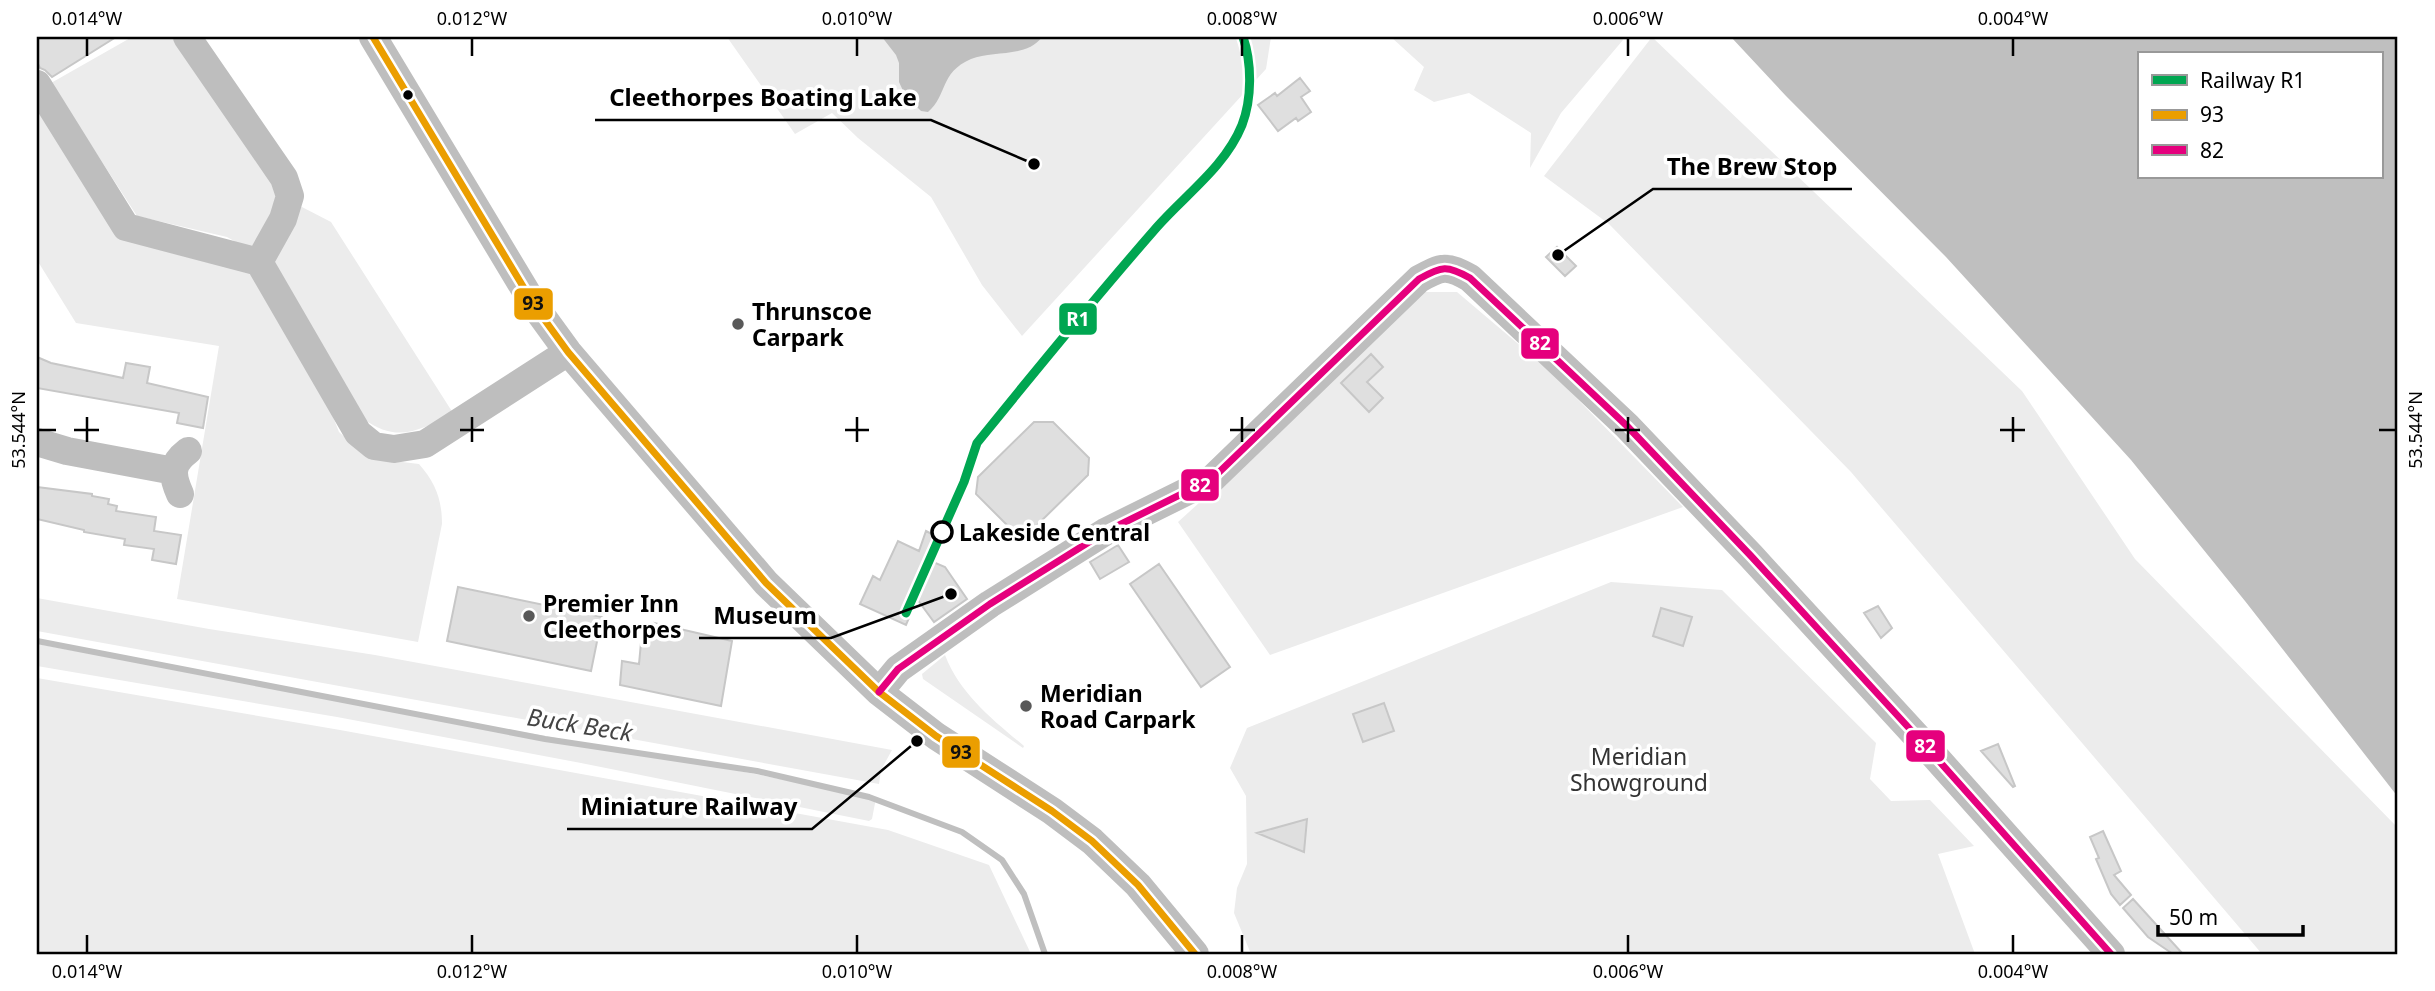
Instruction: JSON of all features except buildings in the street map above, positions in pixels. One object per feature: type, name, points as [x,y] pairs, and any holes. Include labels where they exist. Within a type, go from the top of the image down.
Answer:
[{"type":"street","points":[[187,37],[285,178],[290,196],[283,219],[259,262]]},
{"type":"street","points":[[373,37],[536,308],[568,352],[766,583],[879,692],[936,736],[1052,811],[1091,841],[1138,885],[1195,954]]},
{"type":"street","points":[[37,84],[126,226],[259,262],[358,433],[374,446],[394,449],[425,444],[568,352]]},
{"type":"street","points":[[879,692],[898,668],[990,604],[1105,532],[1212,479],[1419,279],[1439,268],[1454,269],[1470,278],[1627,426],[1931,752],[2111,954]]},
{"type":"street","points":[[37,442],[67,451],[181,472]]},
{"type":"green space","points":[[132,37],[181,37],[279,182],[279,204],[250,250],[227,237],[137,216],[51,83]]},
{"type":"green space","points":[[727,37],[1271,37],[1266,69],[1022,336],[982,285],[931,197],[858,138],[832,113],[795,134]]},
{"type":"green space","points":[[1391,37],[1621,37],[1623,40],[1561,113],[1530,168],[1531,133],[1469,93],[1434,102],[1414,90],[1424,67]]},
{"type":"green space","points":[[1652,37],[2022,391],[2135,559],[2398,828],[2398,954],[2262,954],[1851,472],[1609,224],[1544,176]]},
{"type":"green space","points":[[37,95],[125,232],[250,268],[322,389],[339,432],[358,449],[394,461],[419,464],[429,477],[437,491],[442,524],[418,642],[177,599],[219,346],[76,323],[37,260]]},
{"type":"green space","points":[[300,206],[331,222],[453,413],[419,429],[398,433],[376,427],[364,419],[274,264],[276,254]]},
{"type":"green space","points":[[1422,292],[1457,292],[1550,371],[1683,507],[1270,655],[1178,522],[1331,383]]},
{"type":"green space","name":"Meridian Showground","points":[[1611,582],[1722,590],[1876,743],[1870,779],[1891,801],[1930,800],[1974,846],[1938,854],[1975,954],[1251,954],[1234,913],[1237,888],[1247,864],[1246,796],[1230,768],[1247,728]]},
{"type":"green space","points":[[37,598],[375,655],[892,750],[881,770],[879,784],[37,631]]},
{"type":"green space","points":[[37,644],[876,798],[872,819],[869,821],[337,717],[37,666]]},
{"type":"green space","points":[[945,655],[968,694],[1024,746],[1023,748],[923,679],[922,674]]},
{"type":"green space","points":[[37,678],[888,830],[989,865],[1031,954],[37,954]]},
{"type":"shaded area","points":[[882,37],[1042,37],[1028,48],[980,56],[961,65],[949,77],[939,99],[928,112],[921,111],[905,95],[899,82],[896,55]]},
{"type":"shaded area","points":[[1731,37],[2398,37],[2398,797],[2131,460],[1946,257]]},
{"type":"waterway","name":"Buck Beck","points":[[37,641],[545,739],[757,771],[869,797],[962,832],[1002,860],[1024,894],[1045,954]]},
{"type":"rail line","name":"R1","points":[[906,613],[964,482],[977,443],[1111,280],[1215,167],[1235,140],[1245,115],[1250,81],[1243,37]]},
{"type":"transit line","name":"93","points":[[373,37],[536,308],[568,352],[766,583],[879,692],[936,736],[1052,811],[1092,841],[1138,885],[1195,954]]},
{"type":"transit line","name":"82","points":[[879,692],[898,669],[990,604],[1105,532],[1212,479],[1419,279],[1439,270],[1450,269],[1470,278],[1627,426],[1931,752],[2111,954]]},
{"type":"place","name":"Cleethorpes Boating Lake","points":[[1034,164]]},
{"type":"place","name":"The Brew Stop","points":[[1558,255]]},
{"type":"place","name":"Thrunscoe Carpark","points":[[738,324]]},
{"type":"place","name":"Lakeside Central","points":[[942,532]]},
{"type":"place","name":"Museum","points":[[951,594]]},
{"type":"place","name":"Premier Inn Cleethorpes","points":[[529,616]]},
{"type":"place","name":"Meridian Road Carpark","points":[[1026,706]]},
{"type":"place","name":"Miniature Railway","points":[[917,741]]}]
